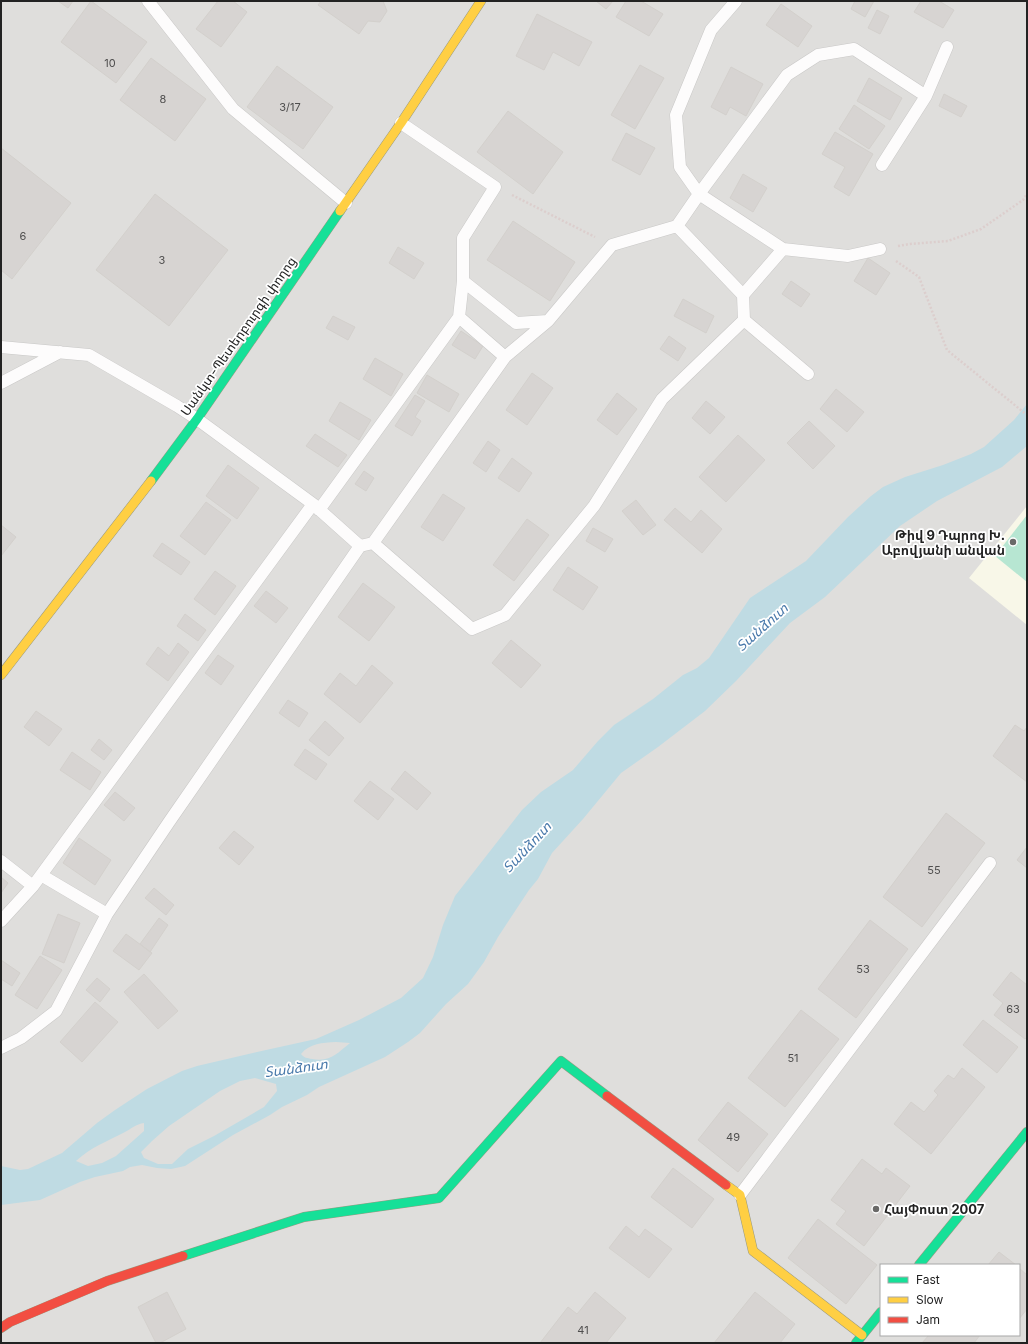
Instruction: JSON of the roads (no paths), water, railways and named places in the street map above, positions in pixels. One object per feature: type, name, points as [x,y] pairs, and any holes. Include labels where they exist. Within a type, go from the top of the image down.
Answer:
[{"type":"main road","name":"Սանկտ-Պետերբուրգի փողոց","points":[[1,675],[197,419],[346,203],[481,1]]},
{"type":"main road","points":[[1,1328],[10,1322],[107,1281],[304,1217],[439,1198],[561,1061],[740,1195],[753,1251],[862,1335]]},
{"type":"main road","points":[[920,1264],[1027,1132]]},
{"type":"main road","points":[[856,1343],[880,1313]]},
{"type":"lane","points":[[148,1],[233,109],[346,203]]},
{"type":"lane","points":[[736,1],[711,30],[676,115],[680,167],[698,194],[783,249],[848,256],[880,249]]},
{"type":"lane","points":[[882,165],[926,96],[946,47]]},
{"type":"lane","points":[[1,1048],[21,1038],[56,1011],[107,914],[168,822],[360,546],[373,543],[505,357],[548,321],[612,245],[677,226],[698,194],[787,75],[818,55],[854,49],[926,96]]},
{"type":"lane","points":[[1,921],[33,886],[459,318],[463,282],[463,238],[495,187],[401,122]]},
{"type":"lane","points":[[677,226],[743,295],[744,320],[808,374]]},
{"type":"lane","points":[[743,295],[783,249]]},
{"type":"lane","points":[[463,282],[516,323],[548,321]]},
{"type":"lane","points":[[459,318],[505,357]]},
{"type":"lane","points":[[373,543],[472,629],[505,615],[594,506],[662,399],[744,320]]},
{"type":"lane","points":[[1,347],[89,355],[178,406],[197,419],[316,507],[360,546]]},
{"type":"lane","points":[[1,382],[60,352]]},
{"type":"lane","points":[[1,861],[33,886]]},
{"type":"lane","points":[[740,1195],[990,863]]},
{"type":"lane","points":[[41,875],[107,914]]},
{"type":"water","name":"Տանձուտ","points":[[1027,404],[1027,446],[1002,467],[937,501],[900,526],[825,597],[790,623],[736,681],[705,711],[621,773],[583,819],[552,853],[538,879],[529,890],[498,937],[484,962],[468,984],[446,1004],[420,1033],[385,1057],[319,1087],[307,1095],[282,1107],[233,1135],[185,1166],[171,1169],[142,1165],[130,1167],[123,1171],[80,1182],[40,1200],[1,1205],[1,1166],[20,1170],[28,1169],[62,1153],[97,1123],[147,1089],[182,1071],[197,1066],[316,1039],[359,1020],[401,998],[423,978],[433,957],[443,925],[455,896],[522,810],[541,792],[573,770],[614,725],[653,699],[683,675],[697,668],[709,658],[750,598],[806,561],[848,517],[871,496],[883,487],[905,477],[971,454],[984,447],[1014,420]],"holes":[[[321,1043],[350,1043],[337,1054],[329,1058],[319,1060],[307,1058],[301,1054],[312,1046]],[[255,1078],[276,1084],[277,1091],[264,1107],[188,1149],[172,1164],[158,1164],[144,1158],[141,1152],[169,1126],[220,1091],[240,1081]],[[144,1123],[144,1131],[116,1156],[102,1163],[88,1166],[76,1161],[93,1148],[136,1125]]]},
{"type":"place","name":"Թիվ 9 Դպրոց Խ․ Աբովյանի անվան","points":[[1013,542]]},
{"type":"place","name":"ՀայՓոստ 2007","points":[[876,1209]]}]
